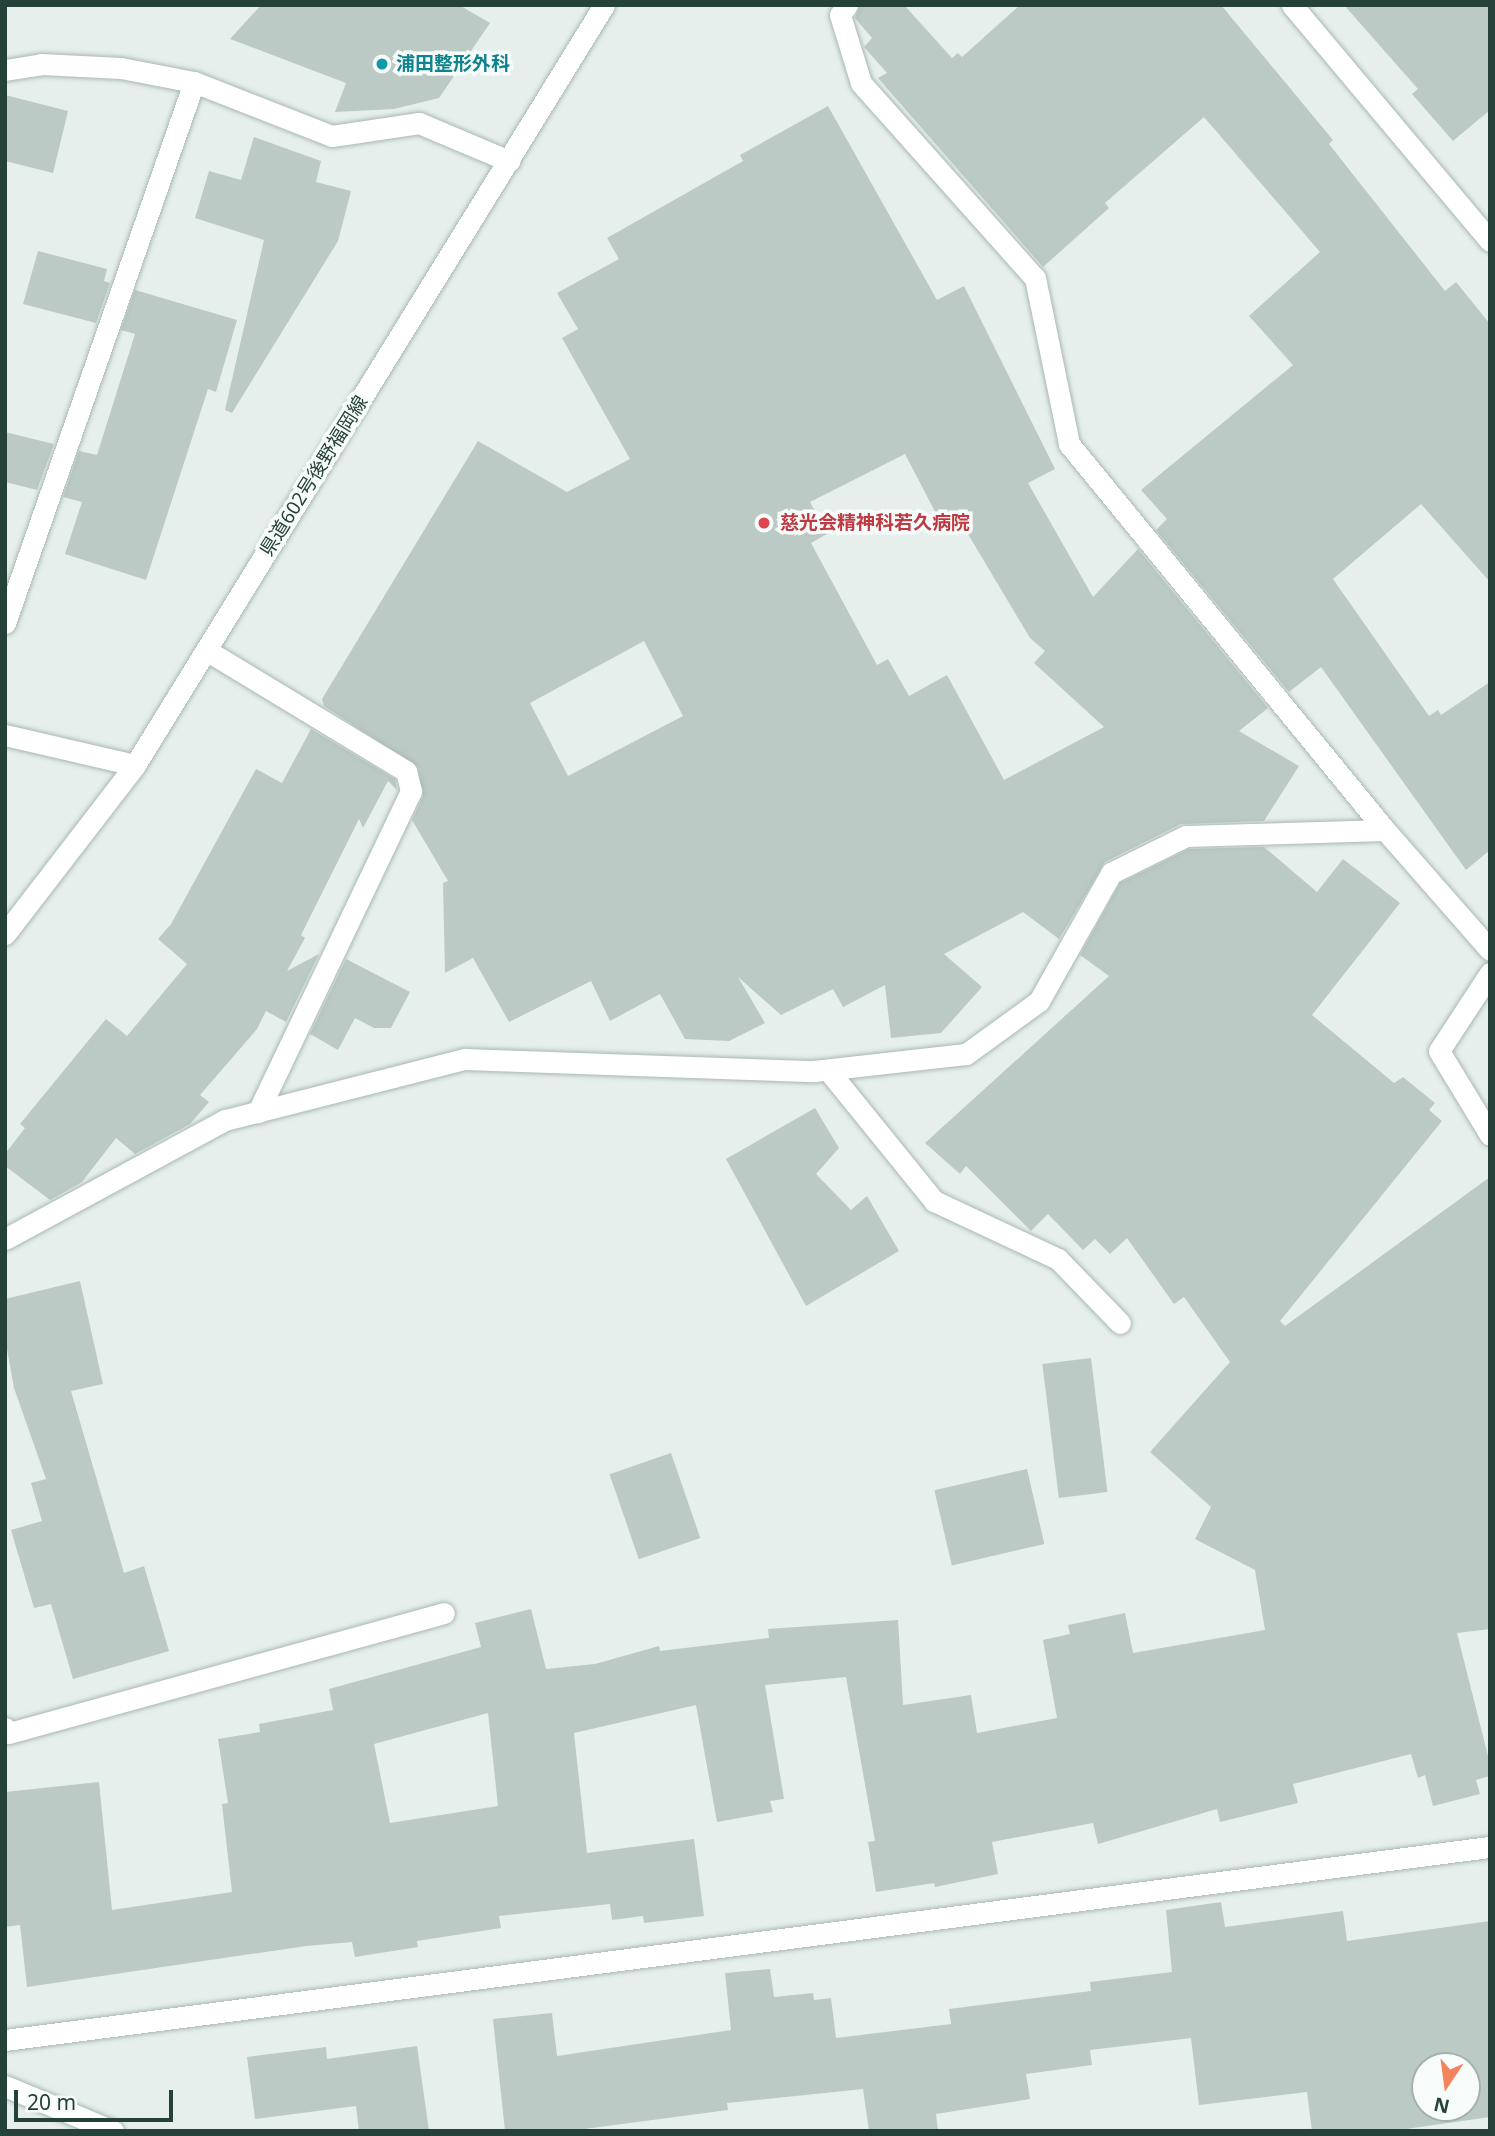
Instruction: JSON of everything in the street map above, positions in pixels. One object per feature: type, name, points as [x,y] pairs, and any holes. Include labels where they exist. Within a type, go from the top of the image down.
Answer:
[{"type":"street","name":"県道602号後野福岡線","points":[[5,934],[135,765],[604,5]]},
{"type":"street","points":[[846,5],[839,15],[861,83],[1035,278],[1069,444],[1385,830],[1490,950]]},
{"type":"street","points":[[1292,5],[1490,241]]},
{"type":"street","points":[[5,70],[41,64],[121,68],[194,82],[332,135],[419,123],[509,161]]},
{"type":"street","points":[[5,623],[194,82]]},
{"type":"street","points":[[206,650],[406,771],[411,791],[258,1112]]},
{"type":"street","points":[[5,735],[135,765]]},
{"type":"street","points":[[5,1238],[225,1120],[464,1059],[828,1070],[966,1054],[1039,1001],[1111,873],[1186,836],[1385,830]]},
{"type":"street","points":[[1490,973],[1438,1051],[1490,1135]]},
{"type":"street","points":[[828,1070],[934,1201],[1058,1259],[1120,1323]]},
{"type":"street","points":[[5,1728],[9,1733],[23,1730],[444,1613]]},
{"type":"street","points":[[5,2040],[1490,1847]]},
{"type":"street","points":[[5,2086],[113,2131]]},
{"type":"building","name":"浦田整形外科","points":[[261,5],[459,5],[490,23],[439,98],[394,109],[335,112],[346,83],[230,39]]},
{"type":"building","points":[[860,5],[904,5],[952,58],[958,53],[962,57],[1020,5],[1221,5],[1333,140],[1329,144],[1445,291],[1456,282],[1490,324],[1490,582],[1421,504],[1333,579],[1429,716],[1438,710],[1441,715],[1490,682],[1490,850],[1466,870],[1321,667],[1289,692],[1156,530],[1167,519],[1141,490],[1293,365],[1249,316],[1320,252],[1204,117],[1105,203],[1109,208],[1043,267],[878,78],[887,73],[864,47],[872,38],[855,18]]},
{"type":"building","points":[[1344,5],[1490,5],[1490,110],[1453,141],[1412,94],[1418,89]]},
{"type":"building","points":[[5,95],[68,111],[53,173],[5,161]]},
{"type":"building","name":"慈光会精神科若久病院","points":[[828,106],[937,300],[964,286],[1055,469],[1028,483],[1093,597],[1138,549],[1268,708],[1239,731],[1299,766],[1264,821],[1181,824],[1105,862],[1059,939],[1023,912],[944,954],[982,987],[941,1033],[891,1038],[885,985],[843,1007],[833,989],[781,1015],[738,977],[765,1023],[729,1041],[685,1039],[660,994],[610,1021],[591,981],[509,1022],[473,958],[445,973],[443,883],[448,881],[412,820],[423,796],[418,767],[324,706],[322,699],[478,441],[567,492],[630,459],[562,338],[578,329],[557,293],[619,259],[607,238],[743,161],[740,155]],"holes":[[[905,454],[943,527],[959,519],[1030,638],[1045,651],[1034,663],[1104,727],[1004,780],[947,675],[909,696],[888,659],[877,665],[811,543],[827,534],[810,502]],[[644,641],[683,716],[568,776],[530,703]]]},
{"type":"building","points":[[254,137],[321,161],[316,182],[351,191],[338,241],[232,413],[225,410],[264,240],[195,218],[209,171],[241,180]]},
{"type":"building","points":[[38,251],[107,269],[104,281],[110,283],[96,323],[23,304]]},
{"type":"building","points":[[135,290],[237,320],[216,392],[208,389],[146,580],[65,554],[82,502],[63,497],[79,451],[97,455],[135,334],[121,330]]},
{"type":"building","points":[[5,432],[54,444],[37,490],[5,482]]},
{"type":"building","points":[[311,729],[395,779],[397,790],[388,781],[363,828],[359,819],[301,935],[305,938],[287,971],[319,954],[286,1022],[266,1011],[257,1029],[200,1095],[209,1102],[190,1124],[135,1154],[116,1138],[82,1182],[50,1200],[5,1166],[5,1154],[25,1128],[20,1124],[106,1019],[127,1036],[187,964],[158,939],[171,924],[256,769],[282,783]]},
{"type":"building","points":[[1264,847],[1317,892],[1343,859],[1400,903],[1312,1015],[1394,1083],[1403,1077],[1435,1103],[1429,1110],[1442,1121],[1280,1321],[1285,1326],[1490,1177],[1490,1629],[1457,1633],[1490,1764],[1490,1776],[1476,1780],[1480,1794],[1433,1806],[1425,1775],[1418,1778],[1411,1754],[1293,1784],[1298,1803],[1220,1822],[1217,1809],[1098,1844],[1093,1823],[992,1842],[998,1874],[935,1887],[934,1883],[876,1892],[868,1842],[875,1841],[846,1677],[765,1685],[784,1799],[770,1801],[773,1812],[717,1822],[696,1705],[574,1733],[587,1853],[694,1839],[704,1916],[644,1923],[643,1916],[612,1920],[610,1904],[499,1916],[501,1928],[417,1941],[418,1947],[355,1957],[352,1942],[306,1946],[27,1987],[20,1925],[5,1927],[5,1792],[99,1782],[112,1910],[232,1892],[222,1804],[228,1803],[218,1739],[260,1732],[259,1724],[333,1710],[329,1689],[481,1647],[475,1623],[531,1609],[546,1669],[595,1664],[659,1646],[660,1651],[769,1638],[768,1629],[898,1620],[903,1705],[971,1695],[977,1733],[1057,1718],[1043,1640],[1070,1634],[1068,1625],[1125,1613],[1133,1653],[1265,1630],[1255,1570],[1195,1539],[1211,1507],[1150,1452],[1230,1362],[1184,1297],[1174,1304],[1127,1238],[1110,1254],[1095,1239],[1083,1250],[1048,1214],[1031,1231],[966,1166],[960,1174],[925,1143],[1109,976],[1080,955],[1120,883],[1189,849]],"holes":[[[488,1713],[498,1806],[390,1823],[374,1744]]]},
{"type":"building","points":[[346,959],[410,992],[391,1028],[374,1028],[355,1018],[338,1050],[310,1034]]},
{"type":"building","points":[[815,1108],[839,1148],[816,1174],[851,1210],[867,1196],[899,1251],[806,1306],[726,1159]]},
{"type":"building","points":[[80,1281],[103,1384],[71,1391],[124,1573],[144,1566],[169,1651],[73,1679],[51,1604],[34,1608],[11,1530],[42,1521],[31,1483],[46,1479],[14,1388],[5,1338],[5,1299]]},
{"type":"building","points":[[1091,1358],[1107,1492],[1059,1498],[1042,1364]]},
{"type":"building","points":[[671,1453],[700,1538],[639,1559],[610,1474]]},
{"type":"building","points":[[1027,1469],[1044,1544],[952,1565],[934,1490]]},
{"type":"building","points":[[1221,1902],[1225,1927],[1343,1911],[1347,1941],[1490,1921],[1490,2117],[1481,2118],[1481,2052],[1411,2052],[1411,2122],[1455,2122],[1392,2131],[1312,2131],[1307,2092],[1199,2105],[1191,2038],[1090,2050],[1092,2065],[1026,2074],[1030,2099],[936,2114],[938,2131],[869,2131],[863,2089],[727,2103],[728,2110],[569,2131],[505,2131],[493,2019],[552,2013],[557,2056],[731,2030],[725,1973],[770,1969],[774,1997],[813,1993],[814,2000],[831,1998],[836,2038],[951,2024],[949,2009],[1091,1991],[1090,1982],[1172,1972],[1166,1910]]},
{"type":"building","points":[[417,2046],[429,2131],[359,2131],[356,2106],[255,2119],[247,2057],[326,2047],[327,2059]]},
{"type":"place","name":"浦田整形外科","points":[[382,64]]},
{"type":"place","name":"慈光会精神科若久病院","points":[[764,523]]}]
